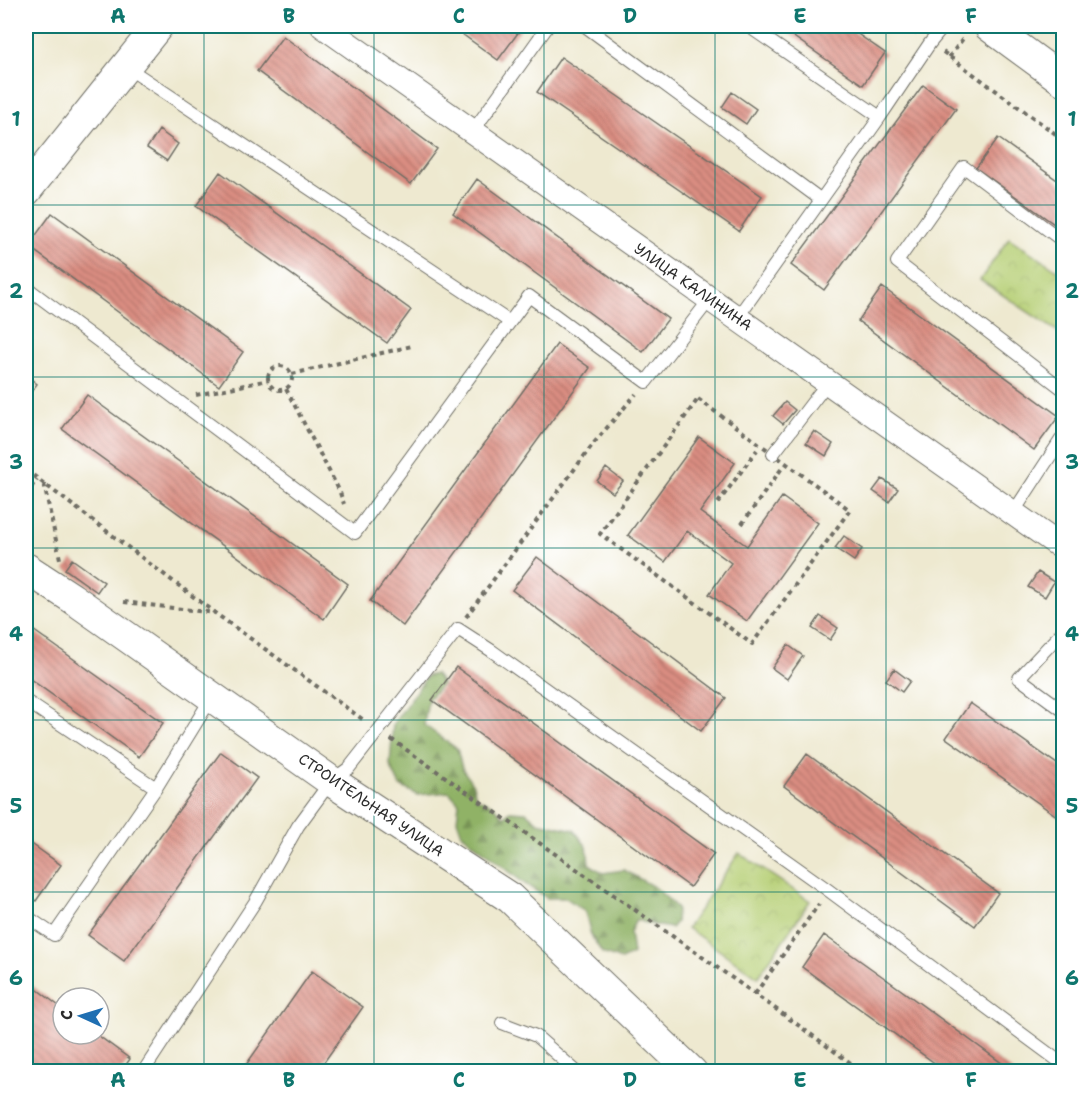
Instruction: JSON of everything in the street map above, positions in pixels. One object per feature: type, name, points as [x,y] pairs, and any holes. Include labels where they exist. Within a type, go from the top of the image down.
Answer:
[{"type":"street","points":[[26,190],[124,65],[158,26]]},
{"type":"street","name":"УЛИЦА КАЛИНИНА","points":[[323,26],[1064,549]]},
{"type":"street","points":[[978,29],[1064,81]]},
{"type":"street","name":"СТРОИТЕЛЬНАЯ УЛИЦА","points":[[26,568],[213,696],[331,781],[510,898],[692,1071]]},
{"type":"lane","points":[[473,131],[548,26]]},
{"type":"lane","points":[[585,26],[820,199]]},
{"type":"lane","points":[[748,26],[879,117]]},
{"type":"lane","points":[[737,318],[944,26]]},
{"type":"lane","points":[[124,65],[510,322]]},
{"type":"lane","points":[[1064,242],[964,167],[897,262],[1064,390]]},
{"type":"lane","points":[[26,287],[355,533],[529,296],[646,382],[710,299]]},
{"type":"lane","points":[[773,454],[828,382]]},
{"type":"lane","points":[[1013,513],[1064,435]]},
{"type":"lane","points":[[143,1071],[255,902],[298,826],[331,781],[349,768],[458,629],[828,890],[1064,1065]]},
{"type":"lane","points":[[1064,630],[1018,678],[1064,711]]},
{"type":"lane","points":[[26,916],[54,934],[156,788],[213,696]]},
{"type":"lane","points":[[26,701],[156,788]]},
{"type":"lane","points":[[502,1023],[536,1036],[577,1071]]},
{"type":"path","points":[[906,26],[1064,140]]},
{"type":"path","points":[[949,57],[978,29]]},
{"type":"path","points":[[292,374],[412,346]]},
{"type":"path","points":[[278,366],[286,368],[292,374],[291,382],[286,389],[278,390],[271,386],[268,378],[271,370],[278,366]]},
{"type":"path","points":[[175,399],[269,380]]},
{"type":"path","points":[[458,629],[593,444],[646,382]]},
{"type":"path","points":[[286,389],[339,490],[355,533]]},
{"type":"path","points":[[698,399],[773,454],[850,510],[752,645],[600,534],[698,399]]},
{"type":"path","points":[[718,503],[761,445]]},
{"type":"path","points":[[742,524],[786,463]]},
{"type":"path","points":[[26,470],[215,613],[863,1071]]},
{"type":"path","points":[[26,495],[37,478]]},
{"type":"path","points":[[44,483],[60,559]]},
{"type":"path","points":[[115,601],[215,613]]},
{"type":"path","points":[[755,994],[828,890]]},
{"type":"green space","points":[[1009,238],[1063,274],[1063,335],[980,280]]},
{"type":"green space","points":[[435,674],[442,684],[428,699],[424,725],[457,749],[462,768],[473,785],[476,798],[493,805],[504,817],[510,811],[526,812],[538,822],[574,830],[587,847],[589,864],[603,873],[624,870],[656,888],[677,908],[676,922],[671,928],[636,920],[630,932],[633,954],[621,960],[602,953],[591,935],[585,911],[566,898],[547,898],[525,884],[462,834],[457,820],[459,803],[449,792],[418,795],[400,786],[390,765],[393,724],[427,676]]},
{"type":"green space","points":[[739,853],[810,901],[758,977],[687,928]]},
{"type":"building","points":[[451,26],[523,26],[498,60]]},
{"type":"building","points":[[778,26],[846,26],[885,53],[863,85]]},
{"type":"building","points":[[283,36],[437,149],[411,184],[257,71]]},
{"type":"building","points":[[561,57],[762,196],[739,231],[537,92]]},
{"type":"building","points":[[923,85],[956,109],[824,290],[791,265]]},
{"type":"building","points":[[732,92],[756,109],[746,124],[722,107]]},
{"type":"building","points":[[159,130],[178,144],[167,161],[147,148]]},
{"type":"building","points":[[998,138],[1064,185],[1064,231],[976,168]]},
{"type":"building","points":[[220,172],[411,310],[387,343],[196,206]]},
{"type":"building","points":[[477,179],[668,319],[643,352],[453,213]]},
{"type":"building","points":[[52,213],[243,352],[219,386],[28,246]]},
{"type":"building","points":[[882,287],[1059,416],[1034,450],[858,321]]},
{"type":"building","points":[[557,344],[590,368],[403,626],[370,601]]},
{"type":"building","points":[[26,375],[37,384],[26,399]]},
{"type":"building","points":[[87,395],[348,584],[324,619],[62,429]]},
{"type":"building","points":[[785,402],[795,410],[783,424],[773,416]]},
{"type":"building","points":[[814,431],[833,444],[826,456],[806,443]]},
{"type":"building","points":[[699,437],[735,463],[700,512],[747,546],[782,497],[818,523],[747,621],[709,594],[731,563],[687,531],[665,562],[628,535]]},
{"type":"building","points":[[606,468],[623,481],[613,493],[597,481]]},
{"type":"building","points":[[882,479],[898,489],[889,502],[873,491]]},
{"type":"building","points":[[844,536],[862,549],[854,561],[835,548]]},
{"type":"building","points":[[537,557],[726,698],[701,731],[512,590]]},
{"type":"building","points":[[72,559],[104,582],[97,592],[65,569]]},
{"type":"building","points":[[1038,572],[1054,582],[1045,597],[1028,587]]},
{"type":"building","points":[[820,616],[838,628],[830,640],[812,628]]},
{"type":"building","points":[[26,625],[163,723],[139,757],[26,676]]},
{"type":"building","points":[[788,645],[803,656],[787,679],[772,668]]},
{"type":"building","points":[[456,667],[714,854],[690,887],[432,700]]},
{"type":"building","points":[[894,669],[910,681],[902,692],[886,680]]},
{"type":"building","points":[[970,703],[1064,769],[1064,821],[946,738]]},
{"type":"building","points":[[221,752],[257,778],[124,961],[88,935]]},
{"type":"building","points":[[807,754],[998,893],[975,926],[784,786]]},
{"type":"building","points":[[26,840],[61,865],[36,901],[26,894]]},
{"type":"building","points":[[824,935],[1014,1072],[947,1072],[802,967]]},
{"type":"building","points":[[312,971],[363,1007],[317,1072],[241,1072]]},
{"type":"building","points":[[26,981],[51,1000],[51,1046],[111,1045],[130,1059],[121,1072],[26,1072]]}]
